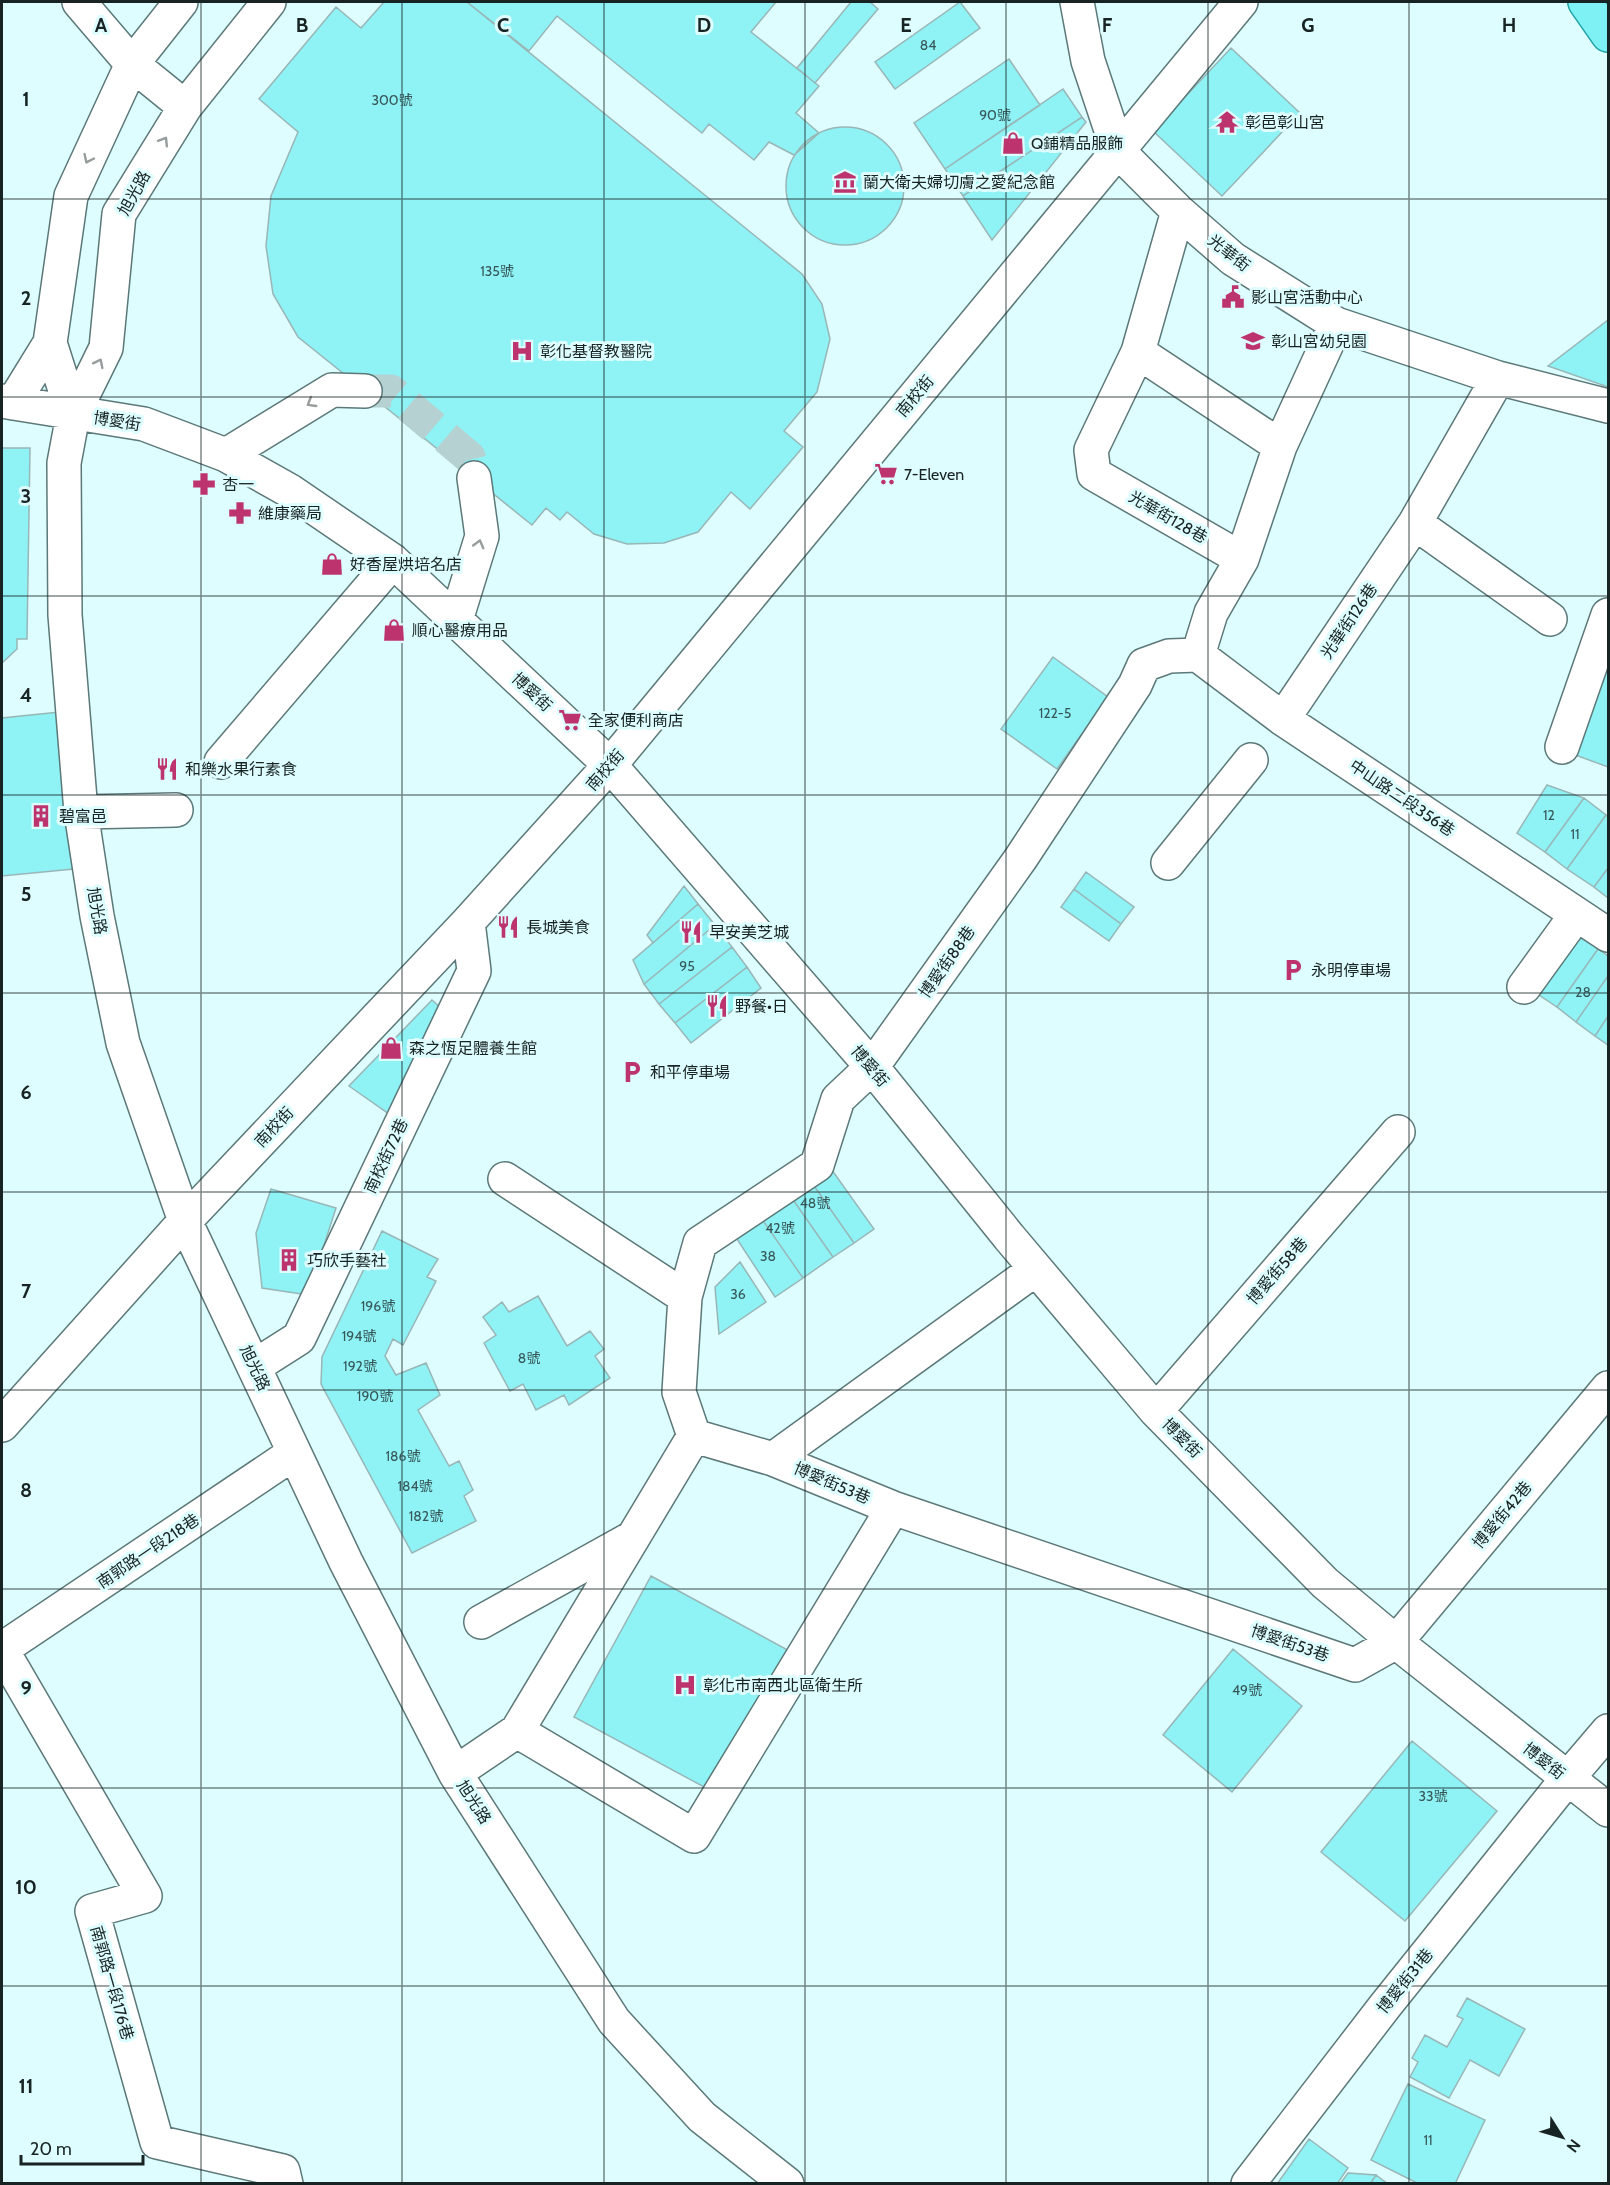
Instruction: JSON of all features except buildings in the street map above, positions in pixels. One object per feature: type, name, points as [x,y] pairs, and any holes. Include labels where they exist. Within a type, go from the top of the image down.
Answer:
[{"type":"main road","points":[[1585,2],[1608,35]]},
{"type":"street","points":[[79,2],[132,64],[185,107]]},
{"type":"street","name":"旭光路","points":[[73,415],[50,343],[70,196],[132,64],[181,2]]},
{"type":"street","name":"旭光路","points":[[269,2],[185,107],[119,214],[106,348],[73,415],[64,464],[64,615],[81,812],[97,916],[123,1043],[185,1221],[346,1562],[455,1773],[614,2021],[702,2116],[787,2184]]},
{"type":"street","name":"光華街","points":[[1077,2],[1088,61],[1118,150],[1146,190],[1178,212],[1233,259],[1336,324],[1498,378],[1608,406]]},
{"type":"street","name":"南校街","points":[[2,1425],[185,1221],[468,922],[610,765],[1241,2]]},
{"type":"street","points":[[1178,212],[1138,352],[1280,446]]},
{"type":"street","points":[[1198,655],[1211,613],[1242,559],[1280,446],[1336,324]]},
{"type":"street","points":[[7,402],[50,343]]},
{"type":"street","name":"光華街128巷","points":[[1138,352],[1091,450],[1094,474],[1242,559]]},
{"type":"street","name":"光華街126巷","points":[[1283,718],[1415,523],[1498,378]]},
{"type":"street","points":[[226,454],[332,390],[365,391]]},
{"type":"street","name":"博愛街","points":[[7,402],[73,415],[144,424],[226,454],[290,491],[393,561],[610,765],[872,1067],[1036,1269],[1156,1411],[1325,1583],[1608,1810]]},
{"type":"street","points":[[456,620],[482,536],[474,478]]},
{"type":"street","points":[[1415,523],[1550,619]]},
{"type":"street","points":[[221,762],[393,561]]},
{"type":"street","points":[[1562,747],[1608,615]]},
{"type":"street","name":"中山路二段356巷","points":[[1198,655],[1283,718],[1608,935]]},
{"type":"street","name":"博愛街88巷","points":[[872,1067],[1021,858],[1135,685],[1144,665],[1169,656],[1198,655]]},
{"type":"street","points":[[1168,863],[1251,760]]},
{"type":"street","points":[[81,812],[176,810]]},
{"type":"street","points":[[1524,987],[1576,915]]},
{"type":"street","name":"南校街72巷","points":[[255,1366],[299,1338],[305,1328],[474,971],[468,922]]},
{"type":"street","points":[[455,1773],[517,1731],[694,1436],[679,1392],[685,1297],[700,1243],[817,1165],[838,1099],[872,1067]]},
{"type":"street","name":"博愛街58巷","points":[[1156,1411],[1398,1132]]},
{"type":"street","points":[[505,1179],[685,1297]]},
{"type":"street","points":[[773,1459],[1036,1269]]},
{"type":"street","name":"博愛街42巷","points":[[1396,1642],[1608,1388]]},
{"type":"street","name":"博愛街53巷","points":[[694,1436],[773,1459],[892,1508],[1355,1665],[1396,1642]]},
{"type":"street","name":"南郭路一段218巷","points":[[2,1650],[294,1453]]},
{"type":"street","points":[[517,1731],[694,1836],[892,1508]]},
{"type":"street","points":[[481,1622],[632,1537]]},
{"type":"street","name":"南郭路一段176巷","points":[[2,1650],[145,1896],[92,1911],[157,2142],[283,2171],[286,2184]]},
{"type":"street","name":"博愛街31巷","points":[[1255,2181],[1385,2006],[1608,1731]]},
{"type":"tunnel","points":[[365,391],[391,391],[469,457],[474,478]]},
{"type":"place","name":"彰邑彰山宮","points":[[1227,122]]},
{"type":"place","name":"Q鋪精品服飾","points":[[1013,143]]},
{"type":"place","name":"蘭大衛夫婦切膚之愛紀念館","points":[[845,182]]},
{"type":"place","name":"影山宮活動中心","points":[[1233,297]]},
{"type":"place","name":"彰山宮幼兒園","points":[[1253,341]]},
{"type":"place","name":"彰化基督教醫院","points":[[522,351]]},
{"type":"place","name":"7-Eleven","points":[[886,474]]},
{"type":"place","name":"杏一","points":[[204,484]]},
{"type":"place","name":"維康藥局","points":[[240,513]]},
{"type":"place","name":"好香屋烘培名店","points":[[332,564]]},
{"type":"place","name":"順心醫療用品","points":[[394,630]]},
{"type":"place","name":"全家便利商店","points":[[570,720]]},
{"type":"place","name":"和樂水果行素食","points":[[167,769]]},
{"type":"place","name":"碧富邑","points":[[41,816]]},
{"type":"place","name":"長城美食","points":[[508,927]]},
{"type":"place","name":"早安美芝城","points":[[691,932]]},
{"type":"place","name":"永明停車場","points":[[1293,970]]},
{"type":"place","name":"野餐•日","points":[[717,1006]]},
{"type":"place","name":"森之恆足體養生館","points":[[391,1048]]},
{"type":"place","name":"和平停車場","points":[[632,1072]]},
{"type":"place","name":"巧欣手藝社","points":[[289,1260]]},
{"type":"place","name":"彰化市南西北區衛生所","points":[[685,1685]]}]
